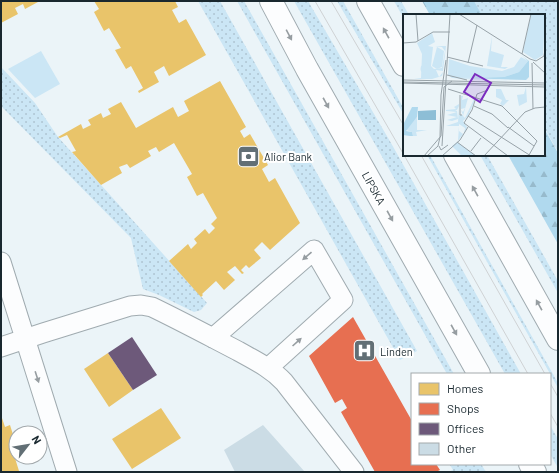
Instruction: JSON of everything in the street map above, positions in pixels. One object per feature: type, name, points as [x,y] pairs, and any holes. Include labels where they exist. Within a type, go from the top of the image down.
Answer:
[{"type":"main road","name":"LIPSKA","points":[[271,1],[307,69],[478,373]]},
{"type":"main road","points":[[368,1],[403,63]]},
{"type":"main road","points":[[456,156],[558,339]]},
{"type":"street","points":[[213,338],[314,250],[343,300],[268,368]]},
{"type":"street","points":[[1,262],[67,472]]},
{"type":"street","points":[[1,348],[43,333],[130,306],[141,305],[152,307],[268,368],[284,382],[354,472]]},
{"type":"shaded area","points":[[198,1],[220,1],[417,351],[400,360]]},
{"type":"shaded area","points":[[237,1],[244,1],[453,373],[446,373]]},
{"type":"shaded area","points":[[294,1],[308,1],[391,143],[520,373],[504,373]]},
{"type":"shaded area","points":[[337,1],[343,1],[403,107],[403,113]]},
{"type":"shaded area","points":[[394,1],[401,1],[408,14],[403,14],[403,17]]},
{"type":"shaded area","points":[[474,1],[558,1],[558,152],[545,129],[545,14],[481,14]]},
{"type":"shaded area","points":[[41,51],[60,84],[35,98],[8,69]]},
{"type":"shaded area","points":[[1,67],[35,103],[58,137],[207,303],[201,310],[194,312],[143,289],[131,238],[1,106]]},
{"type":"shaded area","points":[[428,156],[431,156],[558,383],[558,388],[551,373],[550,373]]},
{"type":"shaded area","points":[[481,156],[488,156],[558,281],[558,293]]},
{"type":"shaded area","points":[[551,427],[558,439],[558,468],[551,456]]},
{"type":"shaded area","points":[[450,465],[482,465],[486,472],[448,472],[453,470]]},
{"type":"green space","points":[[422,1],[474,1],[481,14],[429,14]]},
{"type":"green space","points":[[545,130],[558,153],[558,244],[509,156],[545,156]]},
{"type":"building: Homes","points":[[1,1],[38,2],[25,9],[23,4],[15,8],[18,14],[1,23]]},
{"type":"building: Homes","points":[[94,1],[175,1],[178,7],[172,10],[179,23],[186,19],[206,55],[169,76],[164,66],[154,72],[159,82],[139,93],[138,91],[143,88],[131,66],[126,69],[115,50],[121,48],[109,28],[104,31],[94,12],[99,9]]},
{"type":"building: Homes","points":[[220,81],[246,127],[240,131],[244,138],[250,134],[268,165],[262,169],[269,182],[275,178],[300,223],[270,250],[262,242],[254,250],[261,258],[249,268],[246,265],[241,270],[244,273],[242,274],[235,266],[227,272],[235,280],[224,290],[216,281],[202,294],[203,295],[201,297],[169,261],[188,244],[191,249],[197,243],[194,239],[205,229],[209,234],[215,228],[211,224],[217,218],[203,193],[197,196],[187,177],[192,174],[174,143],[159,152],[156,147],[148,151],[151,156],[130,168],[127,164],[119,167],[122,173],[101,185],[72,152],[76,151],[67,135],[60,138],[58,137],[81,124],[83,129],[91,125],[88,120],[101,113],[103,118],[111,114],[108,109],[121,102],[136,128],[173,107],[178,117],[189,111],[184,101]]},
{"type":"building: Homes","points":[[108,353],[133,390],[109,407],[84,369]]},
{"type":"building: Homes","points":[[161,408],[181,438],[132,469],[112,439]]},
{"type":"building: Homes","points":[[1,415],[5,427],[8,426],[8,465],[17,465],[19,471],[1,472]]},
{"type":"building: Shops","points":[[353,317],[411,419],[411,465],[437,465],[440,470],[436,472],[375,472],[341,412],[347,408],[342,399],[335,403],[309,356]]},
{"type":"building: Offices","points":[[132,337],[157,375],[133,390],[108,353]]},
{"type":"building: Other","points":[[263,425],[305,472],[235,472],[224,450]]},
{"type":"tram line","points":[[315,1],[403,153]]},
{"type":"tram line","points":[[331,1],[403,124]]},
{"type":"tram line","points":[[405,156],[527,373]]},
{"type":"tram line","points":[[422,156],[544,373]]},
{"type":"tram line","points":[[551,385],[558,397]]},
{"type":"tram line","points":[[551,415],[558,427]]},
{"type":"place","name":"Alior Bank","points":[[248,156]]},
{"type":"place","name":"Linden","points":[[364,351]]}]
